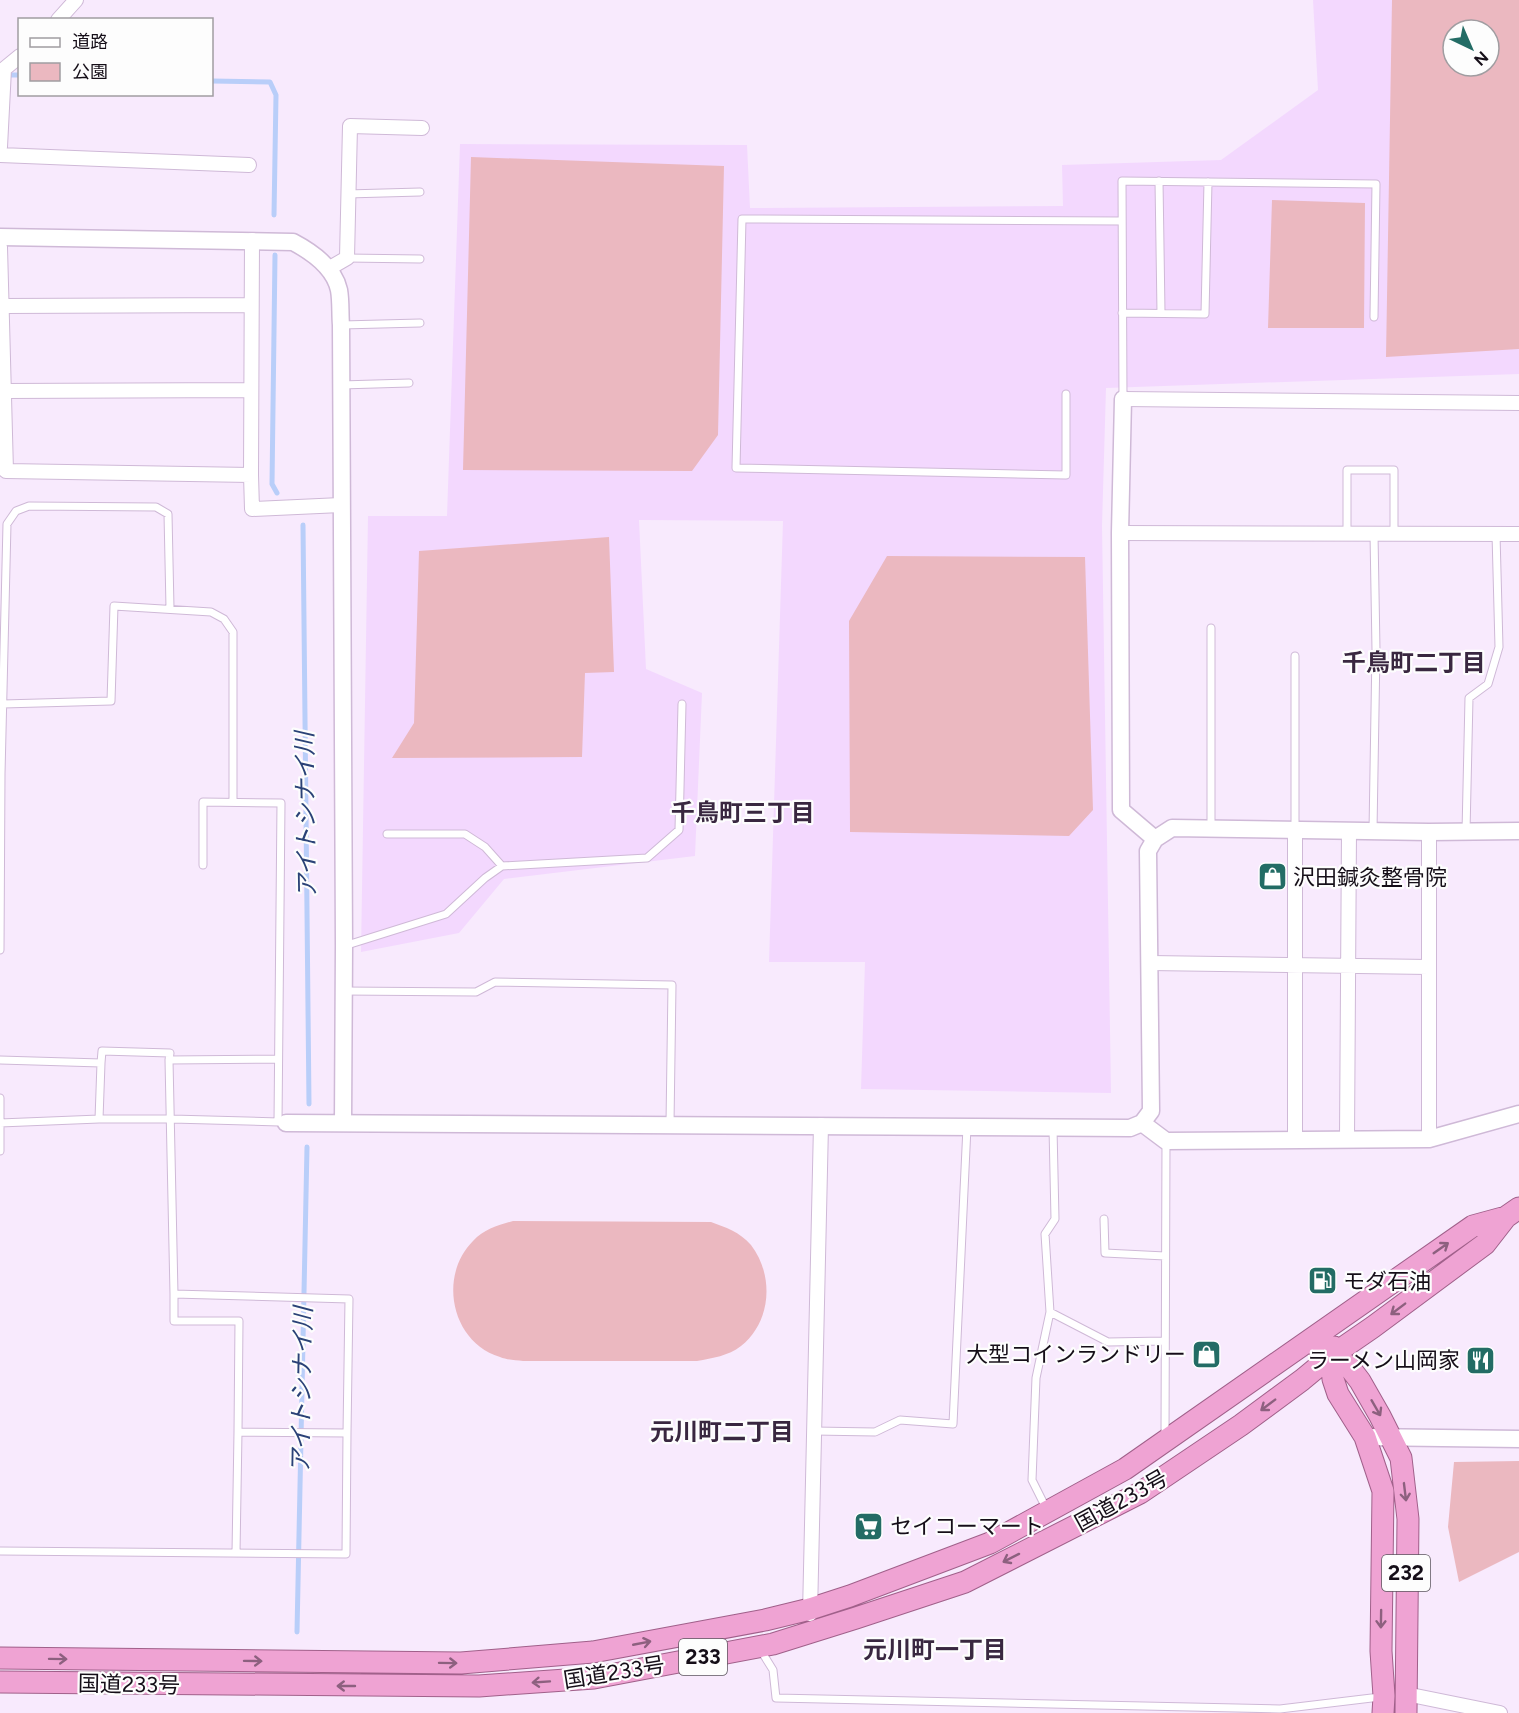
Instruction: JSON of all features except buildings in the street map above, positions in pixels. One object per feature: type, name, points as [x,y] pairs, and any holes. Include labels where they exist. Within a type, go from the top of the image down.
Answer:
[{"type":"highway","name":"国道233号","points":[[0,1658],[461,1663],[593,1652],[765,1620],[810,1608],[850,1596],[990,1543],[1125,1469],[1473,1226],[1513,1213]]},
{"type":"highway","name":"国道233号","points":[[0,1682],[479,1686],[594,1678],[759,1646],[811,1631],[965,1582],[1130,1498],[1241,1425],[1302,1380],[1330,1356],[1485,1244],[1513,1213]]},
{"type":"highway","points":[[1293,1353],[1314,1351],[1330,1356],[1342,1325],[1359,1305]]},
{"type":"highway","points":[[1360,1381],[1358,1361],[1362,1347],[1373,1327]]},
{"type":"highway","name":"232","points":[[1330,1356],[1342,1361],[1360,1381],[1401,1458],[1408,1519],[1406,1704]]},
{"type":"highway","name":"232","points":[[1330,1356],[1333,1379],[1338,1394],[1365,1437],[1383,1491],[1381,1650],[1383,1705]]},
{"type":"highway","points":[[1302,1380],[1314,1380],[1338,1394]]},
{"type":"street","points":[[60,18],[76,0]]},
{"type":"street","points":[[0,147],[4,69],[18,58]]},
{"type":"street","points":[[328,269],[347,258],[350,126],[422,128]]},
{"type":"street","points":[[0,155],[249,165]]},
{"type":"street","points":[[0,237],[293,242],[312,252],[328,269],[339,288],[344,946],[342,1123]]},
{"type":"street","points":[[252,240],[250,305],[252,509],[341,506]]},
{"type":"street","points":[[0,247],[6,471],[251,475]]},
{"type":"street","points":[[3,306],[250,305]]},
{"type":"street","points":[[4,391],[251,390]]},
{"type":"street","points":[[1155,839],[1121,810],[1120,533],[1123,399],[1519,403]]},
{"type":"street","points":[[1120,533],[1519,534]]},
{"type":"street","points":[[282,1123],[1130,1128],[1142,1123],[1151,1111],[1148,851],[1155,839],[1172,828],[1519,831]]},
{"type":"street","points":[[1295,830],[1295,1140]]},
{"type":"street","points":[[1347,1140],[1349,831]]},
{"type":"street","points":[[1429,832],[1429,1139]]},
{"type":"street","points":[[1150,963],[1429,966]]},
{"type":"street","points":[[1142,1123],[1166,1141],[1429,1139],[1519,1114]]},
{"type":"street","points":[[811,1631],[821,1125]]},
{"type":"street","points":[[1365,1437],[1519,1438]]},
{"type":"street","points":[[1406,1704],[1500,1713]]},
{"type":"lane","points":[[1123,399],[1122,181],[1376,184],[1374,317]]},
{"type":"lane","points":[[1159,181],[1161,312]]},
{"type":"lane","points":[[1122,313],[1205,314],[1208,182]]},
{"type":"lane","points":[[347,194],[420,192]]},
{"type":"lane","points":[[1066,394],[1066,475],[736,468],[742,219],[1122,221]]},
{"type":"lane","points":[[347,258],[420,259]]},
{"type":"lane","points":[[341,325],[420,322]]},
{"type":"lane","points":[[341,385],[409,383]]},
{"type":"lane","points":[[1347,534],[1347,470],[1394,470],[1394,534]]},
{"type":"lane","points":[[0,950],[3,565],[7,524],[16,511],[29,506],[156,507],[168,514],[170,608]]},
{"type":"lane","points":[[1373,831],[1376,650],[1374,534]]},
{"type":"lane","points":[[1466,832],[1469,698],[1488,684],[1499,647],[1497,534]]},
{"type":"lane","points":[[3,704],[111,702],[114,606],[211,612],[224,619],[233,632],[233,802]]},
{"type":"lane","points":[[1211,628],[1211,829]]},
{"type":"lane","points":[[1295,656],[1295,830]]},
{"type":"lane","points":[[344,946],[446,914],[485,878],[502,866],[647,858],[679,830],[682,704]]},
{"type":"lane","points":[[0,1123],[171,1119],[282,1123],[278,1059],[281,803],[203,802],[203,865]]},
{"type":"lane","points":[[387,834],[465,834],[485,847],[502,866]]},
{"type":"lane","points":[[343,991],[476,992],[495,982],[672,985],[670,1125]]},
{"type":"lane","points":[[99,1119],[102,1051],[170,1053],[174,1321],[238,1321],[236,1553]]},
{"type":"lane","points":[[169,1060],[278,1059]]},
{"type":"lane","points":[[0,1060],[101,1063]]},
{"type":"lane","points":[[0,1098],[0,1151]]},
{"type":"lane","points":[[814,1431],[875,1432],[900,1420],[953,1424],[967,1127]]},
{"type":"lane","points":[[1048,1512],[1032,1480],[1036,1378],[1050,1312],[1045,1234],[1055,1219],[1053,1128]]},
{"type":"lane","points":[[1164,1442],[1166,1141]]},
{"type":"lane","points":[[1104,1220],[1105,1253],[1165,1256]]},
{"type":"lane","points":[[0,1551],[346,1554],[349,1299],[285,1299],[174,1294]]},
{"type":"lane","points":[[1050,1312],[1108,1342],[1165,1341]]},
{"type":"lane","points":[[238,1432],[347,1433]]},
{"type":"lane","points":[[759,1646],[773,1670],[776,1698],[1280,1709],[1383,1705]]},
{"type":"shaded area","points":[[1313,0],[1519,0],[1519,374],[1106,388],[1102,526],[1111,1093],[861,1089],[865,962],[769,962],[783,521],[639,520],[646,669],[702,693],[695,856],[504,879],[459,933],[361,952],[368,516],[447,516],[460,144],[747,145],[750,208],[1063,206],[1062,165],[1221,160],[1318,90]]},
{"type":"green space","points":[[1392,0],[1519,0],[1519,349],[1386,357]]},
{"type":"green space","points":[[471,157],[724,166],[718,435],[692,471],[463,470]]},
{"type":"green space","points":[[1272,200],[1365,203],[1364,328],[1268,328]]},
{"type":"green space","points":[[609,537],[614,672],[585,673],[582,757],[392,758],[414,723],[419,551]]},
{"type":"green space","points":[[887,556],[1085,557],[1093,810],[1069,836],[850,832],[849,621]]},
{"type":"green space","points":[[513,1221],[711,1222],[727,1228],[751,1245],[764,1270],[766,1297],[759,1324],[741,1346],[731,1352],[697,1361],[523,1361],[500,1357],[483,1349],[470,1337],[461,1323],[455,1306],[453,1289],[462,1255],[473,1241],[487,1230]]},
{"type":"green space","points":[[1519,1461],[1519,1552],[1459,1582],[1448,1527],[1454,1462]]},
{"type":"waterway","name":"アイトシナイ川","points":[[5,75],[18,75]]},
{"type":"waterway","name":"アイトシナイ川","points":[[213,81],[270,82],[276,95],[274,215]]},
{"type":"waterway","name":"アイトシナイ川","points":[[275,255],[272,484],[277,493]]},
{"type":"waterway","name":"アイトシナイ川","points":[[303,525],[309,1104]]},
{"type":"waterway","name":"アイトシナイ川","points":[[297,1632],[307,1147]]},
{"type":"place","name":"沢田鍼灸整骨院","points":[[1272,877]]},
{"type":"place","name":"モダ石油","points":[[1322,1281]]},
{"type":"place","name":"大型コインランドリー","points":[[1207,1354]]},
{"type":"place","name":"ラーメン山岡家","points":[[1481,1360]]},
{"type":"place","name":"セイコーマート","points":[[869,1526]]},
{"type":"district","name":"千鳥町二丁目","points":[[1414,663]]},
{"type":"district","name":"千鳥町三丁目","points":[[743,813]]},
{"type":"district","name":"元川町二丁目","points":[[722,1432]]},
{"type":"district","name":"元川町一丁目","points":[[935,1650]]}]
